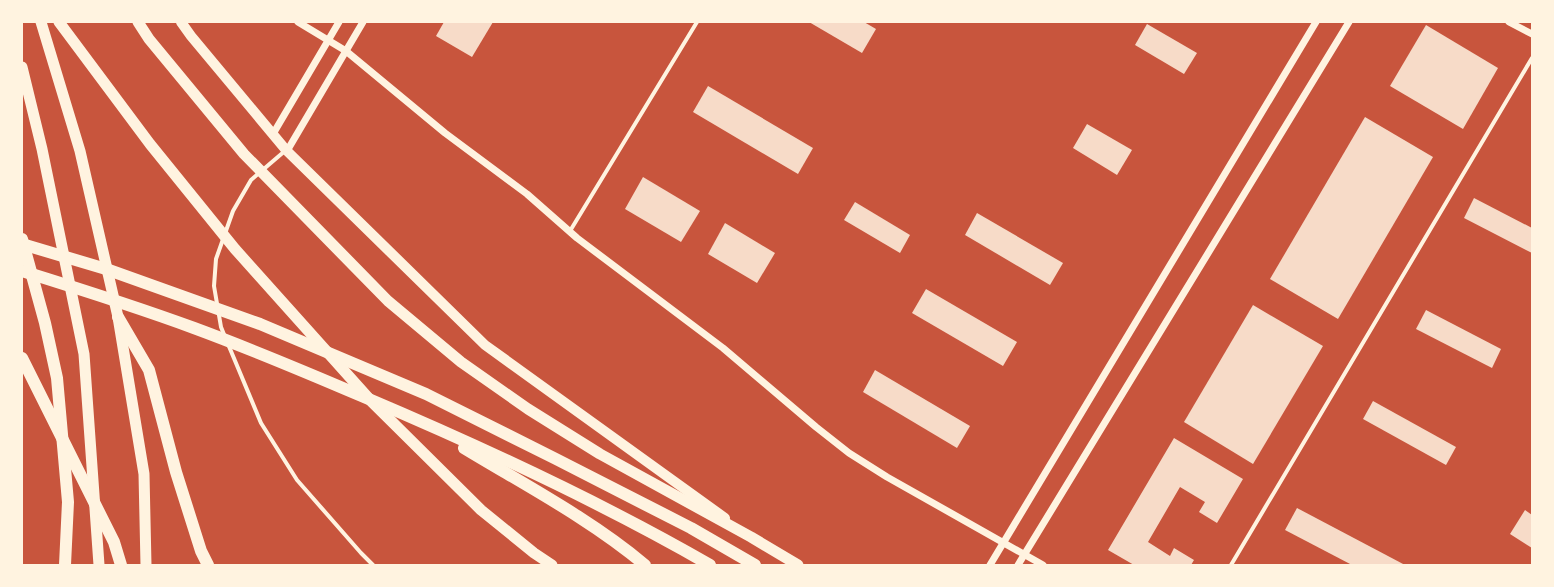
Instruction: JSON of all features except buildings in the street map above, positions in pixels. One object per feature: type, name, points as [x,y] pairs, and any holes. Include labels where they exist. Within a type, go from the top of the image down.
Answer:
[{"type":"highway","points":[[41,22],[80,151],[118,317],[144,474],[146,565]]},
{"type":"highway","points":[[59,22],[150,144],[234,249],[372,402],[481,510],[534,553],[552,565]]},
{"type":"highway","points":[[138,22],[178,74],[244,154],[388,300],[461,362],[528,410],[600,454],[751,537],[798,565]]},
{"type":"highway","points":[[22,67],[42,149],[84,354],[99,565]]},
{"type":"highway","points":[[22,238],[45,323],[57,378],[68,502],[64,565]]},
{"type":"highway","points":[[22,244],[106,269],[260,324],[418,391],[691,528],[755,565]]},
{"type":"highway","points":[[22,271],[100,295],[194,328],[276,360],[413,418],[537,474],[710,565]]},
{"type":"highway","points":[[118,317],[149,370],[176,472],[201,551],[208,565]]},
{"type":"highway","points":[[22,358],[114,542],[121,565]]},
{"type":"highway","points":[[413,418],[584,520],[622,546],[644,565]]},
{"type":"main road","points":[[181,22],[286,150],[485,345],[751,537]]},
{"type":"street","points":[[298,22],[346,51],[445,133],[526,194],[570,231],[723,348],[849,453],[886,477],[1043,565]]},
{"type":"street","points":[[273,134],[339,22]]},
{"type":"street","points":[[363,22],[286,150],[251,180],[230,218],[216,259],[214,286],[221,327],[261,423],[297,480],[373,565]]},
{"type":"street","points":[[570,231],[697,22]]},
{"type":"street","points":[[990,565],[1316,22]]},
{"type":"street","points":[[1018,565],[1349,22]]},
{"type":"street","points":[[1509,22],[1532,34]]},
{"type":"street","points":[[1231,565],[1532,58]]}]
